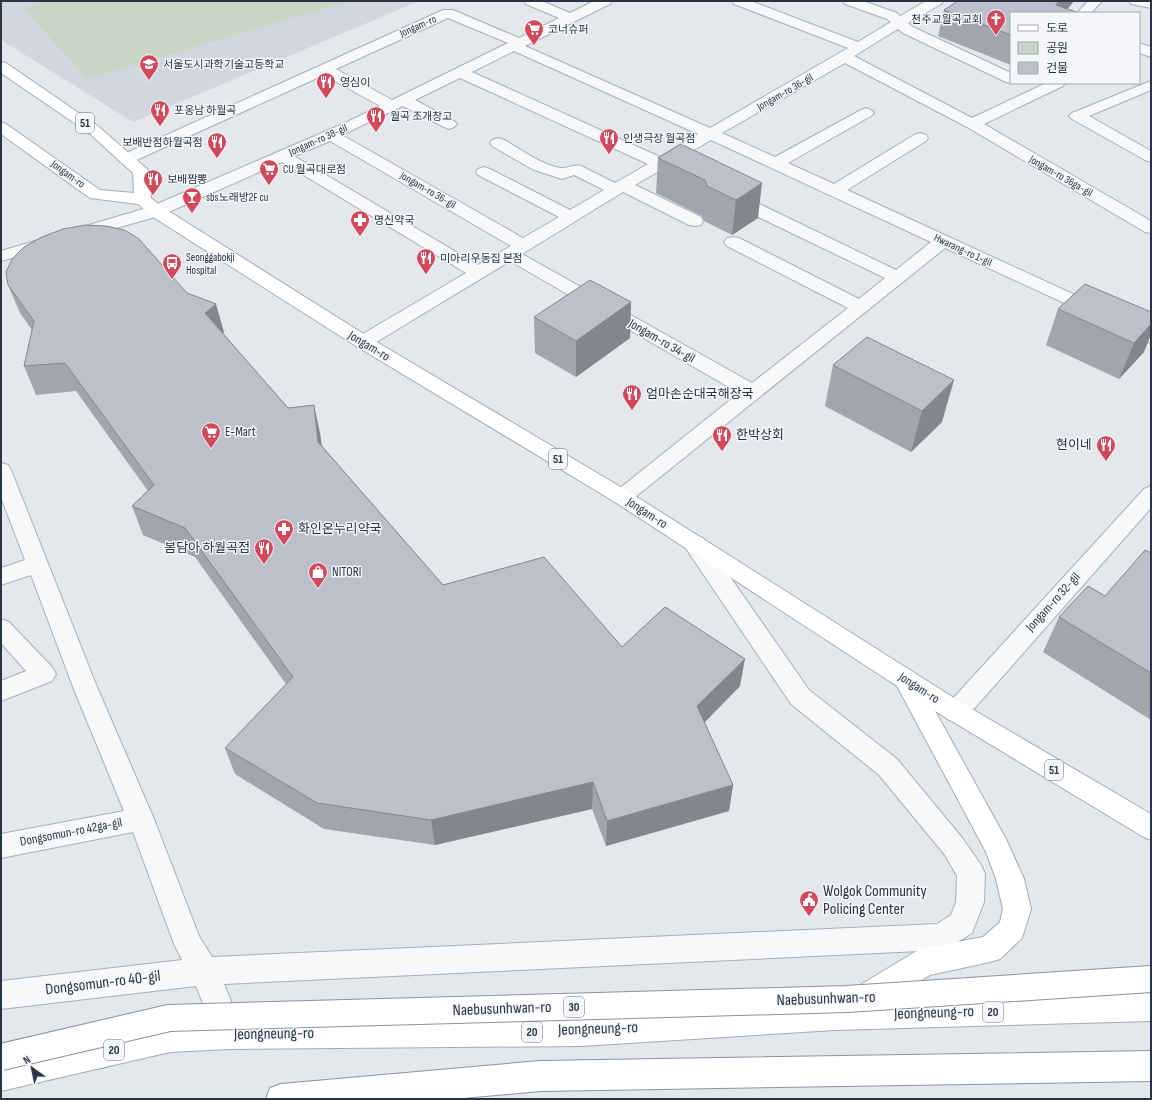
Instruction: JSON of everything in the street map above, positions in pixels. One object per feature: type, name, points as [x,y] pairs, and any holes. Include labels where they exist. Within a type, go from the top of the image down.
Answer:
[{"type":"main road","name":"51","points":[[1,66],[94,130],[141,172],[150,205]]},
{"type":"main road","name":"Jongam-ro","points":[[1,127],[96,195],[150,205],[363,342],[622,497],[956,712],[1151,828]]},
{"type":"main road","points":[[835,1016],[925,962],[990,949],[1012,929],[1017,909],[1010,879],[997,847],[904,678]]},
{"type":"main road","name":"Naebusunhwan-ro","points":[[1,1058],[169,1018],[847,999],[1151,979]]},
{"type":"main road","name":"Jeongneung-ro","points":[[1,1076],[170,1037],[229,1034],[582,1031],[835,1016],[1151,1007]]},
{"type":"main road","name":"30","points":[[1,1058],[102,1053]]},
{"type":"main road","points":[[281,1099],[540,1076],[1151,1066]]},
{"type":"street","points":[[531,1],[570,18]]},
{"type":"street","name":"Jongam-ro 38-gil","points":[[1,256],[150,205],[282,156],[398,103],[605,1]]},
{"type":"street","points":[[739,1],[859,47]]},
{"type":"street","points":[[850,1],[892,16],[908,30],[1010,79]]},
{"type":"street","points":[[1085,12],[1094,1]]},
{"type":"street","points":[[1136,1],[1151,4]]},
{"type":"street","name":"Jongam-ro 36-gil","points":[[363,342],[710,134],[845,57],[931,2]]},
{"type":"street","name":"Jongam-ro","points":[[126,159],[448,13],[517,45]]},
{"type":"street","points":[[517,45],[710,134]]},
{"type":"street","points":[[1140,48],[1151,53]]},
{"type":"street","name":"Jongam-ro 36ga-gil","points":[[845,57],[972,124],[1151,228]]},
{"type":"street","points":[[324,69],[398,103],[449,124]]},
{"type":"street","points":[[460,72],[682,173]]},
{"type":"street","points":[[1022,84],[1039,92]]},
{"type":"street","points":[[972,124],[1056,84]]},
{"type":"street","points":[[1151,85],[1077,116],[1151,157]]},
{"type":"street","points":[[1137,92],[1151,99]]},
{"type":"street","points":[[776,163],[866,113]]},
{"type":"street","name":"Jongam-ro 36-gil","points":[[331,134],[517,250]]},
{"type":"street","name":"Hwarang-ro 1-gil","points":[[710,134],[835,190],[1151,337]]},
{"type":"street","points":[[835,190],[920,138]]},
{"type":"street","points":[[498,143],[525,176],[571,217]]},
{"type":"street","points":[[282,156],[479,273]]},
{"type":"street","points":[[484,172],[525,176],[562,174],[575,169],[694,221]]},
{"type":"street","points":[[718,191],[897,277]]},
{"type":"street","points":[[622,497],[943,241]]},
{"type":"street","points":[[733,242],[860,307]]},
{"type":"street","name":"Jongam-ro 34-gil","points":[[517,250],[752,392]]},
{"type":"street","points":[[1,470],[85,687],[141,819],[188,944],[205,971],[229,1034]]},
{"type":"street","name":"Jongam-ro 32-gil","points":[[956,712],[1151,494]]},
{"type":"street","name":"Dongsomun-ro 40-gil","points":[[1,995],[205,971],[940,937],[962,924],[970,902],[971,874],[954,847],[888,767],[800,697],[695,544]]},
{"type":"street","points":[[1,577],[38,564]]},
{"type":"street","points":[[1,628],[44,674],[1,691]]},
{"type":"street","name":"Dongsomun-ro 42ga-gil","points":[[1,846],[141,819]]},
{"type":"shaded area","name":"서울도시과학기술고등학교","points":[[1,1],[419,1],[133,122],[1,40]]},
{"type":"green space","points":[[49,1],[347,2],[87,79],[23,8]]},
{"type":"building","points":[[958,1],[1059,1],[1056,5],[1076,12],[1010,12],[1010,35],[944,10]]},
{"type":"building","points":[[681,144],[762,183],[736,200],[707,186],[705,180],[658,158]]},
{"type":"building","name":"E-Mart","points":[[85,225],[106,226],[124,230],[138,238],[187,293],[216,304],[205,313],[288,408],[314,405],[318,442],[443,585],[544,557],[622,647],[665,607],[745,659],[697,706],[733,785],[607,821],[593,782],[431,820],[317,803],[225,748],[293,677],[185,528],[132,506],[154,485],[65,363],[24,366],[34,321],[8,285],[6,272],[12,259],[24,247],[42,237],[63,229]]},
{"type":"building","points":[[590,280],[631,302],[576,341],[534,317]]},
{"type":"building","points":[[1085,284],[1151,312],[1151,324],[1134,343],[1058,309]]},
{"type":"building","points":[[867,337],[954,380],[922,411],[833,365]]},
{"type":"building","points":[[1145,550],[1151,553],[1151,673],[1059,617],[1088,586],[1105,596]]},
{"type":"place","name":"천주교월곡교회","points":[[996,36]]},
{"type":"place","name":"코너슈퍼","points":[[534,46]]},
{"type":"place","name":"서울도시과학기술고등학교","points":[[149,81]]},
{"type":"place","name":"영심이","points":[[326,99]]},
{"type":"place","name":"포옹남 하월곡","points":[[160,127]]},
{"type":"place","name":"월곡 조개창고","points":[[376,133]]},
{"type":"place","name":"인생극장 월곡점","points":[[609,155]]},
{"type":"place","name":"보배반점하월곡점","points":[[217,159]]},
{"type":"place","name":"CU 월곡대로점","points":[[269,186]]},
{"type":"place","name":"보배짬뽕","points":[[153,196]]},
{"type":"place","name":"sbs노래방2F cu","points":[[192,214]]},
{"type":"place","name":"명신약국","points":[[360,237]]},
{"type":"place","name":"미아리우동집 본점","points":[[426,275]]},
{"type":"place","name":"Seonggabokji Hospital","points":[[172,280]]},
{"type":"place","name":"엄마손순대국해장국","points":[[632,411]]},
{"type":"place","name":"E-Mart","points":[[211,449]]},
{"type":"place","name":"한박상회","points":[[722,452]]},
{"type":"place","name":"현이네","points":[[1106,462]]},
{"type":"place","name":"화인온누리약국","points":[[284,546]]},
{"type":"place","name":"봄담아 하월곡점","points":[[264,565]]},
{"type":"place","name":"NITORI","points":[[318,589]]},
{"type":"place","name":"Wolgok Community Policing Center","points":[[809,917]]}]
